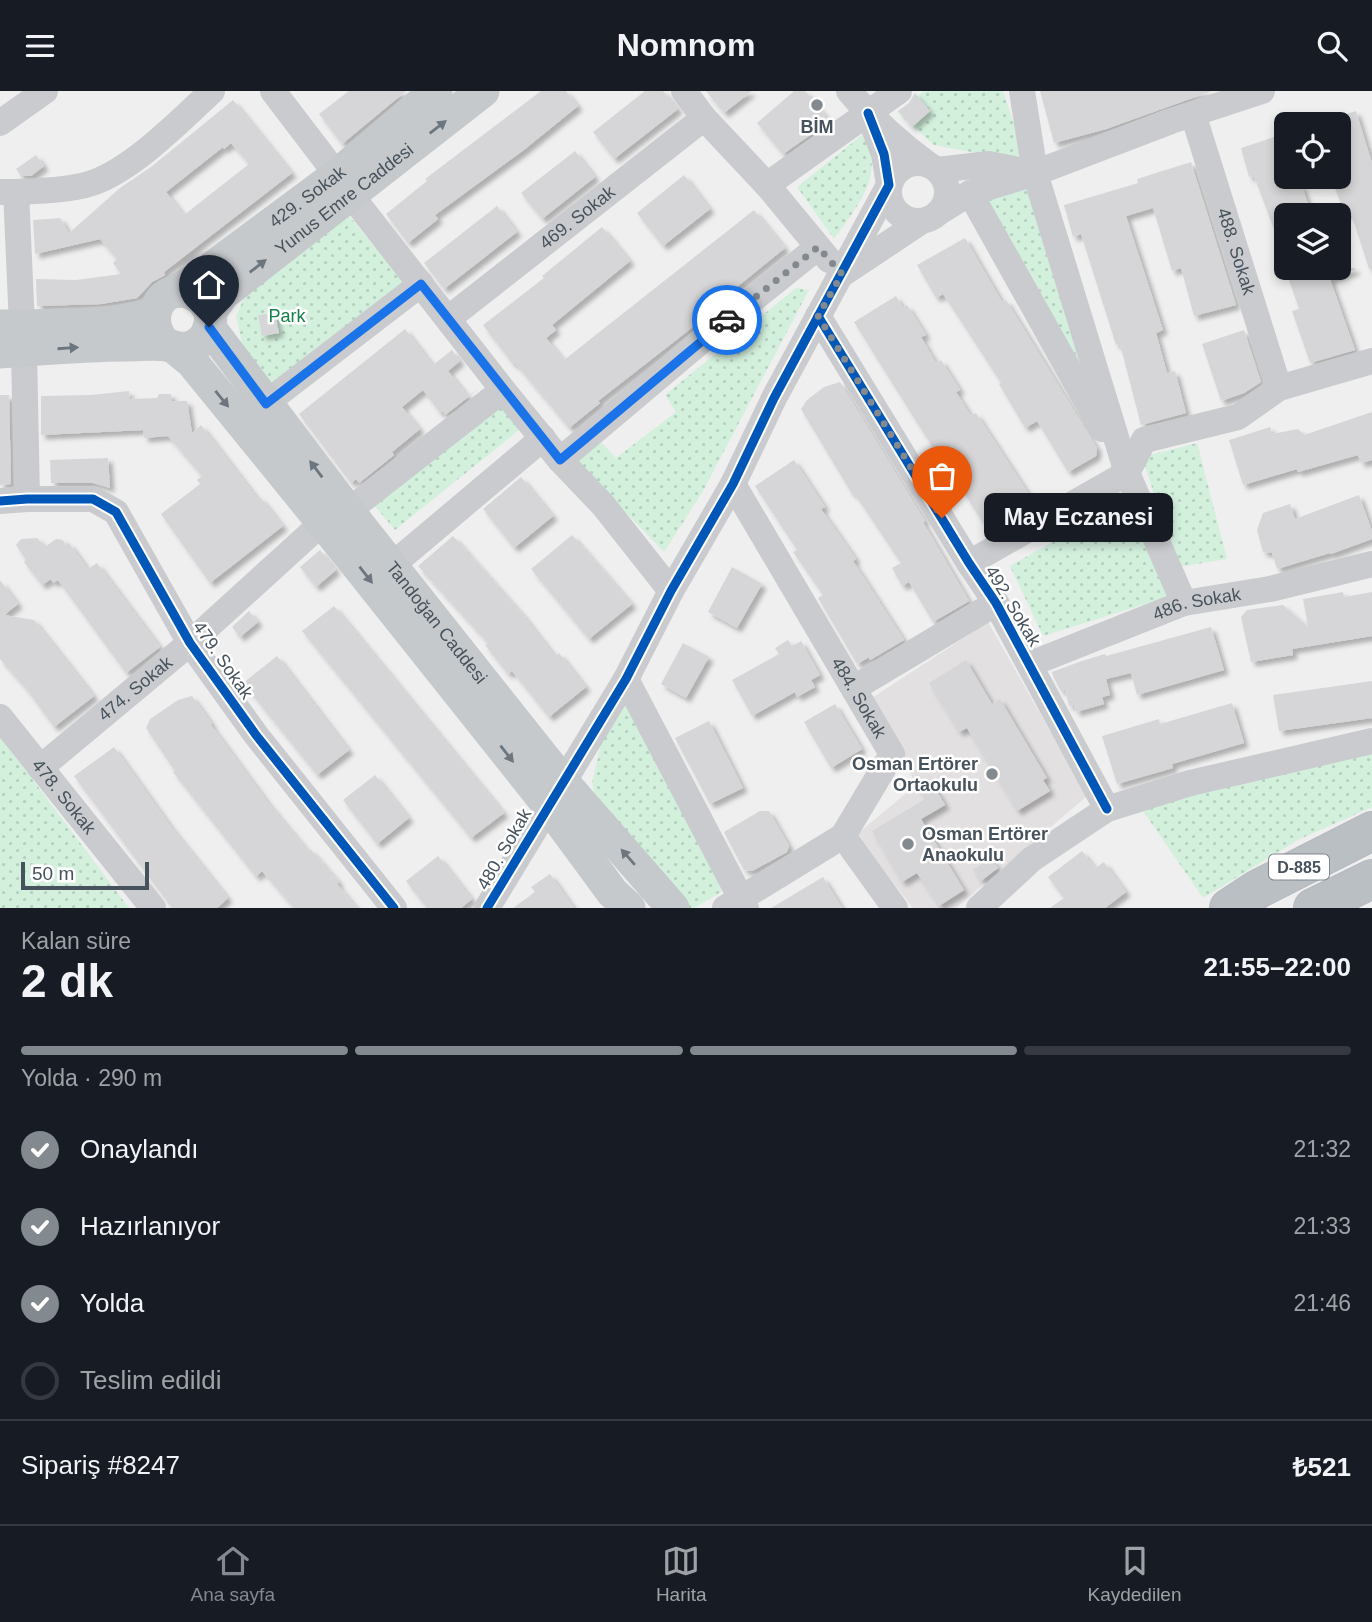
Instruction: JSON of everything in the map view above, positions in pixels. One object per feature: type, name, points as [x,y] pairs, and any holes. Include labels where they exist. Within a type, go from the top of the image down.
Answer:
[{"type":"highway","name":"D-885","points":[[1229,908],[1269,883],[1372,831]]},
{"type":"highway","name":"D-885","points":[[1313,908],[1372,879]]},
{"type":"main road","name":"429. Sokak","points":[[164,302],[344,185],[436,91]]},
{"type":"main road","name":"Yunus Emre Caddesi","points":[[210,320],[223,294],[344,185],[484,91]]},
{"type":"main road","points":[[183,291],[200,298],[210,320],[203,340],[195,346],[109,345],[11,338],[89,323],[144,317],[183,291]]},
{"type":"main road","points":[[164,302],[155,330],[172,347]]},
{"type":"main road","name":"Tandoğan Caddesi","points":[[210,320],[266,404],[335,517],[391,566],[555,793],[612,892],[629,908]]},
{"type":"main road","name":"Tandoğan Caddesi","points":[[172,347],[192,362],[335,517],[555,793],[673,908]]},
{"type":"street","points":[[0,123],[45,91]]},
{"type":"street","points":[[27,499],[11,338],[8,192],[91,183],[119,169],[174,127],[212,91]]},
{"type":"street","points":[[273,91],[503,390],[560,460],[603,505],[671,591]]},
{"type":"street","points":[[684,91],[704,118],[767,185],[842,274],[970,193],[1035,173],[1262,91]]},
{"type":"street","points":[[849,91],[867,113],[898,142],[933,168],[947,187],[947,197],[930,217],[904,217],[891,203],[884,154],[867,113]]},
{"type":"street","points":[[767,185],[899,91]]},
{"type":"street","points":[[1022,91],[1035,173],[1127,473]]},
{"type":"street","name":"488. Sokak","points":[[1193,114],[1279,388]]},
{"type":"street","name":"469. Sokak","points":[[449,319],[704,118]]},
{"type":"street","points":[[889,185],[901,169],[910,164],[933,168],[989,164],[1035,173]]},
{"type":"street","name":"480. Sokak","points":[[487,908],[626,679],[671,591],[733,484],[774,398],[889,185]]},
{"type":"street","points":[[970,193],[1127,473],[1184,603]]},
{"type":"street","points":[[560,460],[818,247]]},
{"type":"street","points":[[266,404],[421,284]]},
{"type":"street","name":"492. Sokak","points":[[818,316],[996,603],[1107,809]]},
{"type":"street","points":[[970,563],[1127,473],[1144,440],[1238,417],[1279,388],[1372,361]]},
{"type":"street","name":"474. Sokak","points":[[40,768],[335,517],[503,390]]},
{"type":"street","points":[[391,566],[543,438]]},
{"type":"street","name":"484. Sokak","points":[[733,484],[892,754],[843,836]]},
{"type":"street","name":"479. Sokak","points":[[0,502],[27,499],[93,499],[116,512],[190,643],[256,735],[394,908]]},
{"type":"street","name":"486. Sokak","points":[[1031,666],[1184,603],[1270,589],[1372,564]]},
{"type":"street","points":[[854,688],[996,603]]},
{"type":"street","points":[[626,679],[737,905],[843,836],[895,908]]},
{"type":"street","name":"478. Sokak","points":[[0,717],[153,908]]},
{"type":"street","points":[[979,908],[1032,859],[1107,809],[1190,783],[1372,741]]},
{"type":"shaded area","name":"Osman Ertörer Ortaokulu","points":[[988,622],[1087,796],[956,908],[913,908],[856,835],[916,785],[872,698]]},
{"type":"green space","points":[[924,91],[1003,91],[1023,151],[1013,160],[934,145],[897,112]]},
{"type":"green space","points":[[862,135],[872,163],[870,176],[866,190],[834,239],[797,187]]},
{"type":"green space","points":[[1026,186],[1080,364],[988,199]]},
{"type":"green space","name":"Park","points":[[345,211],[403,282],[270,389],[244,352],[236,316],[249,287]]},
{"type":"green space","points":[[796,288],[809,290],[702,493],[664,552],[576,461],[601,442],[616,458],[676,412],[665,395]]},
{"type":"green space","points":[[499,396],[523,427],[395,530],[370,500]]},
{"type":"green space","points":[[1197,443],[1227,559],[1178,567],[1142,457]]},
{"type":"green space","points":[[1129,499],[1171,596],[1043,636],[1010,566]]},
{"type":"green space","points":[[627,699],[722,883],[721,892],[694,908],[681,908],[594,793],[592,783],[603,735]]},
{"type":"green space","points":[[0,736],[129,908],[0,908]]},
{"type":"green space","points":[[1372,747],[1372,807],[1298,840],[1203,898],[1143,811],[1220,785]]},
{"type":"building","points":[[349,91],[406,91],[342,144],[319,114]]},
{"type":"building","points":[[541,91],[566,91],[578,106],[435,215],[438,219],[408,243],[386,214],[427,181],[425,179]]},
{"type":"building","points":[[645,91],[663,91],[678,109],[614,159],[593,132]]},
{"type":"building","points":[[706,91],[752,91],[724,113]]},
{"type":"building","points":[[794,91],[805,91],[830,121],[783,154],[757,123]]},
{"type":"building","points":[[1040,91],[1212,91],[1106,129],[1054,143]]},
{"type":"building","points":[[915,93],[930,111],[912,127],[898,111],[909,103]]},
{"type":"building","points":[[233,100],[292,173],[164,272],[165,275],[152,282],[137,298],[101,304],[37,306],[36,279],[76,280],[121,274],[113,263],[117,259],[100,239],[35,254],[33,220],[60,218],[69,233],[120,188],[151,167]],"holes":[[[231,143],[249,164],[184,215],[166,192]]]},
{"type":"building","points":[[1356,111],[1372,163],[1372,269],[1369,269],[1351,213],[1351,203],[1341,203],[1335,189],[1351,189],[1351,112]]},
{"type":"building","points":[[1274,137],[1274,189],[1303,189],[1308,203],[1274,203],[1274,230],[1254,176],[1249,177],[1241,148]]},
{"type":"building","points":[[575,151],[595,177],[542,219],[521,193]]},
{"type":"building","points":[[36,155],[44,166],[31,176],[21,176],[16,169]]},
{"type":"building","points":[[1191,162],[1236,305],[1194,316],[1181,268],[1172,271],[1153,208],[1126,216],[1163,330],[1156,333],[1167,373],[1175,371],[1186,413],[1141,425],[1120,344],[1116,345],[1081,234],[1073,237],[1064,205],[1138,183],[1137,179]]},
{"type":"building","points":[[684,175],[710,209],[663,246],[637,213]]},
{"type":"building","points":[[497,206],[517,232],[444,289],[424,263]]},
{"type":"building","points":[[754,210],[785,248],[727,295],[730,298],[598,401],[600,403],[569,428],[483,325],[544,278],[542,276],[602,227],[630,261],[552,325],[556,330],[546,338],[564,360]]},
{"type":"building","points":[[965,238],[1002,302],[1006,300],[1097,448],[1096,456],[1068,472],[1037,421],[1025,428],[999,384],[1001,383],[951,306],[943,294],[936,298],[917,265]]},
{"type":"building","points":[[1289,280],[1330,280],[1355,350],[1310,363],[1292,311],[1299,309]]},
{"type":"building","points":[[896,296],[903,308],[907,305],[926,335],[921,337],[936,363],[941,360],[960,390],[956,392],[971,416],[976,413],[1032,499],[986,528],[854,322]]},
{"type":"building","points":[[275,313],[279,333],[262,336],[258,315]]},
{"type":"building","points":[[405,329],[433,365],[452,350],[460,361],[448,371],[468,396],[481,387],[445,415],[443,411],[440,413],[423,390],[402,407],[420,429],[392,452],[394,455],[359,483],[356,479],[351,483],[299,414]]},
{"type":"building","points":[[1244,330],[1261,382],[1244,393],[1221,401],[1202,344]]},
{"type":"building","points":[[840,382],[925,521],[923,522],[969,601],[933,622],[909,582],[902,586],[892,568],[901,563],[854,493],[852,494],[801,409],[807,400],[824,387]]},
{"type":"building","points":[[129,391],[130,399],[157,398],[159,394],[171,394],[172,401],[187,401],[192,433],[201,425],[258,499],[260,497],[283,526],[210,583],[161,514],[200,484],[197,480],[202,476],[168,436],[144,438],[143,430],[41,435],[41,396]]},
{"type":"building","points":[[0,395],[9,395],[11,484],[0,485]]},
{"type":"building","points":[[1372,412],[1372,460],[1361,463],[1358,455],[1243,485],[1229,440],[1270,427],[1272,434],[1298,429],[1304,435]]},
{"type":"building","points":[[108,458],[110,488],[93,483],[51,483],[50,460]]},
{"type":"building","points":[[794,460],[825,507],[821,509],[856,559],[853,561],[904,640],[870,660],[869,657],[857,664],[818,598],[823,595],[793,552],[797,550],[755,486]]},
{"type":"building","points":[[521,477],[553,516],[514,548],[483,509]]},
{"type":"building","points":[[1359,495],[1372,531],[1372,539],[1277,569],[1272,553],[1263,552],[1257,530],[1263,513],[1290,504],[1295,519]]},
{"type":"building","points":[[572,535],[632,604],[589,639],[531,569]]},
{"type":"building","points":[[453,536],[523,615],[555,656],[559,653],[586,687],[549,717],[512,671],[508,674],[485,645],[488,643],[418,566]]},
{"type":"building","points":[[37,538],[45,547],[56,539],[63,540],[65,545],[69,543],[88,569],[97,563],[160,647],[126,673],[58,580],[53,583],[51,579],[42,585],[24,562],[26,560],[16,545],[21,539]]},
{"type":"building","points":[[320,550],[336,570],[316,587],[300,567]]},
{"type":"building","points":[[732,567],[762,584],[737,628],[708,612]]},
{"type":"building","points":[[0,580],[18,604],[4,615],[34,620],[94,696],[54,727],[0,659]]},
{"type":"building","points":[[1343,592],[1344,597],[1372,592],[1372,636],[1292,649],[1293,655],[1251,662],[1241,617],[1247,610],[1283,605],[1308,627],[1303,599]]},
{"type":"building","points":[[334,606],[504,813],[471,838],[302,631]]},
{"type":"building","points":[[249,611],[258,622],[240,637],[232,627]]},
{"type":"building","points":[[1211,627],[1224,670],[1137,695],[1131,673],[1106,679],[1110,695],[1102,697],[1104,704],[1076,712],[1074,705],[1069,706],[1065,690],[1061,691],[1053,676],[1052,672],[1082,661]]},
{"type":"building","points":[[788,640],[792,646],[801,641],[820,675],[811,680],[815,687],[797,697],[795,692],[752,716],[732,680],[779,654],[775,648]]},
{"type":"building","points":[[683,643],[709,657],[686,698],[661,684]]},
{"type":"building","points":[[277,656],[349,750],[317,775],[243,683]]},
{"type":"building","points":[[966,660],[992,704],[1000,699],[1047,778],[1043,780],[1050,791],[1017,811],[967,728],[959,732],[929,683]]},
{"type":"building","points":[[1372,681],[1372,718],[1279,731],[1273,695]]},
{"type":"building","points":[[192,696],[269,804],[308,851],[310,849],[339,882],[337,884],[357,908],[294,908],[262,871],[256,877],[173,772],[175,771],[146,728],[150,719],[178,700]]},
{"type":"building","points":[[1232,703],[1244,743],[1172,764],[1173,768],[1117,784],[1102,736],[1159,719],[1160,724]]},
{"type":"building","points":[[835,704],[862,749],[831,768],[804,722]]},
{"type":"building","points":[[709,721],[743,788],[710,804],[675,738]]},
{"type":"building","points":[[114,747],[172,828],[228,898],[217,908],[172,908],[74,776]]},
{"type":"building","points":[[375,775],[409,818],[377,844],[343,800]]},
{"type":"building","name":"Osman Ertörer Anaokulu","points":[[929,778],[945,805],[921,819],[964,890],[939,906],[917,873],[902,882],[872,831],[925,799],[917,785]]},
{"type":"building","points":[[760,811],[769,811],[789,846],[787,852],[752,871],[744,870],[724,832]]},
{"type":"building","points":[[1082,851],[1095,868],[1104,862],[1126,892],[1105,908],[1050,908],[1064,898],[1048,877]]},
{"type":"building","points":[[438,856],[472,899],[461,908],[427,908],[406,881]]},
{"type":"building","points":[[990,858],[998,868],[981,881],[973,870]]},
{"type":"building","points":[[550,874],[574,908],[513,908],[535,892],[531,887]]},
{"type":"building","points":[[823,877],[842,908],[771,908]]},
{"type":"cycle path","points":[[487,908],[626,679],[671,591],[733,484],[774,398],[889,185],[884,154],[868,113]]},
{"type":"cycle path","points":[[818,316],[996,603],[1107,809]]},
{"type":"cycle path","points":[[0,501],[93,499],[116,512],[190,643],[256,735],[394,908]]},
{"type":"way so far","points":[[727,320],[818,247],[842,274],[818,316],[942,518]]},
{"type":"place","name":"BİM","points":[[817,105]]},
{"type":"place","name":"May Eczanesi","points":[[942,518]]},
{"type":"place","name":"Osman Ertörer Ortaokulu","points":[[992,774]]},
{"type":"place","name":"Osman Ertörer Anaokulu","points":[[908,844]]},
{"type":"route","points":[[209,327],[266,404],[421,284],[560,460],[727,320]]}]
